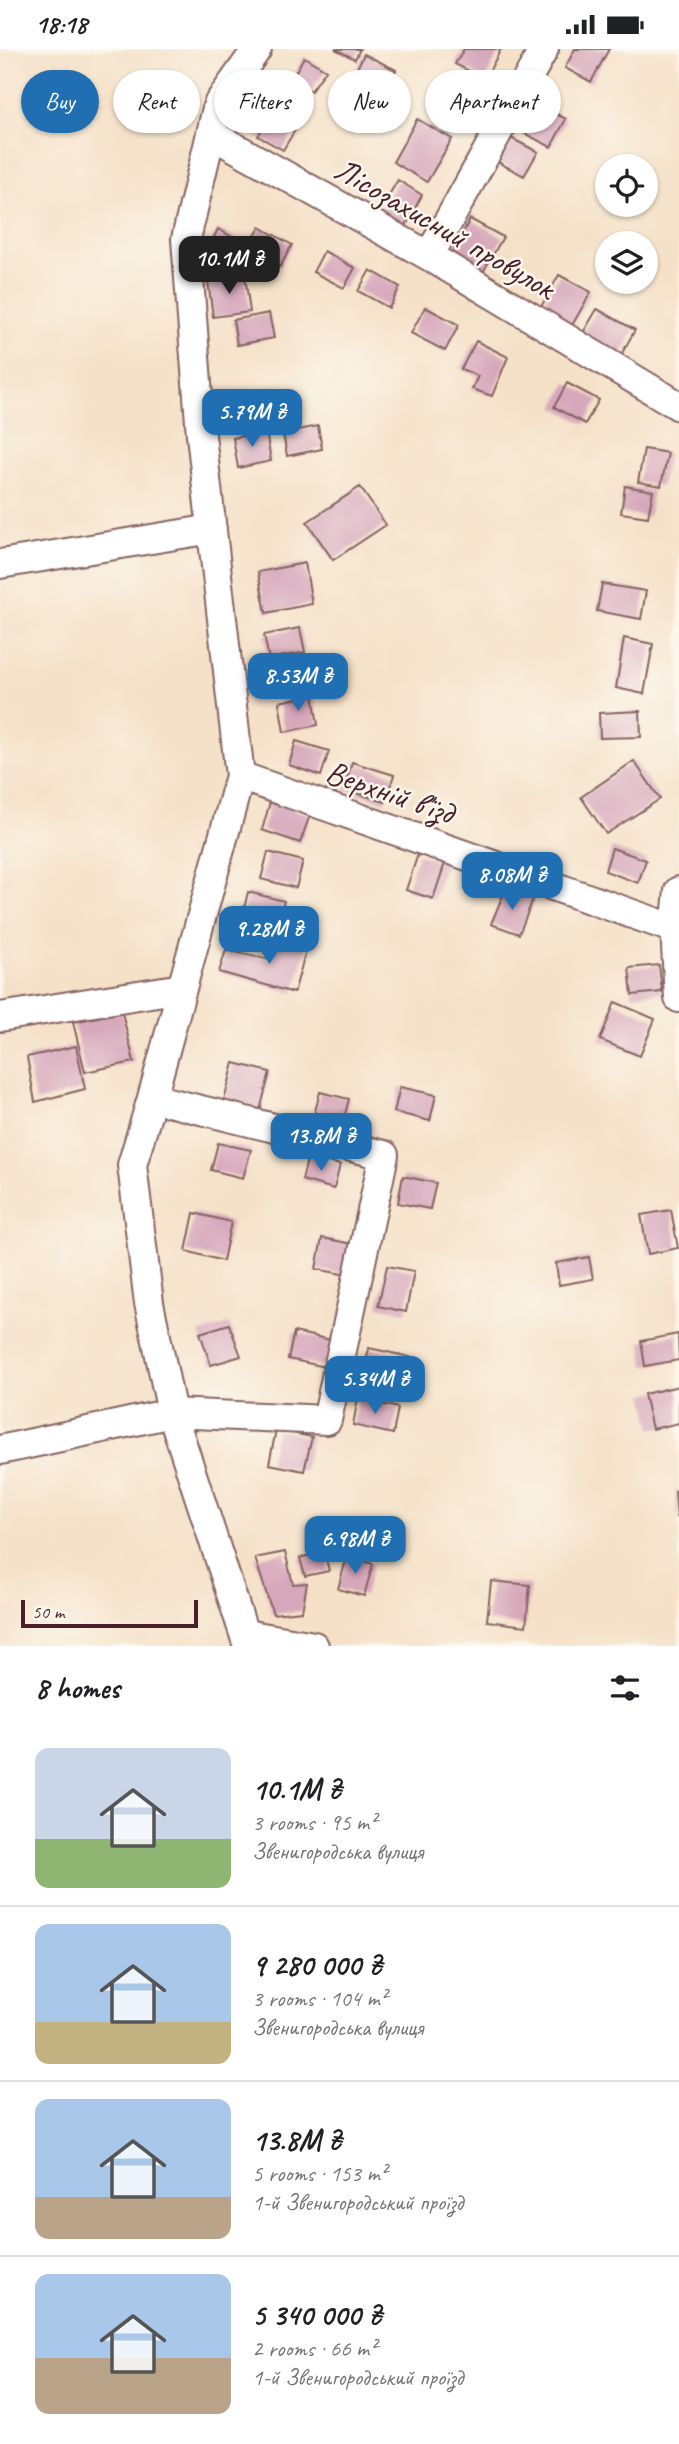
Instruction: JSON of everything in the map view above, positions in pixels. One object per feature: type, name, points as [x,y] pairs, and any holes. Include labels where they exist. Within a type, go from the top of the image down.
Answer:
[{"type":"street","points":[[257,49],[218,104],[186,239],[201,435],[240,776],[132,1165],[149,1303],[172,1413],[247,1640],[314,1646]]},
{"type":"street","points":[[429,256],[544,49]]},
{"type":"street","name":"Лісозахисний провулок","points":[[211,134],[429,256],[679,406]]},
{"type":"street","points":[[0,564],[212,529]]},
{"type":"street","name":"Верхній в'їзд","points":[[240,776],[675,929]]},
{"type":"street","points":[[679,891],[675,929],[679,998]]},
{"type":"street","points":[[0,1017],[182,988]]},
{"type":"street","points":[[0,1450],[172,1413],[327,1420],[384,1155],[152,1098]]},
{"type":"building","points":[[335,49],[360,49],[355,59]]},
{"type":"building","points":[[464,49],[501,49],[490,70],[467,70],[455,64]]},
{"type":"building","points":[[575,49],[609,49],[591,82],[565,68]]},
{"type":"building","points":[[364,54],[396,70],[356,70]]},
{"type":"building","points":[[304,57],[326,70],[314,87],[314,70],[297,70]]},
{"type":"building","points":[[417,119],[425,124],[425,133],[442,133],[452,139],[427,182],[393,162]]},
{"type":"building","points":[[260,133],[293,133],[283,150],[258,136]]},
{"type":"building","points":[[524,133],[558,133],[551,147]]},
{"type":"building","points":[[507,136],[538,152],[524,176],[494,160]]},
{"type":"building","points":[[398,180],[422,195],[405,227],[379,211]]},
{"type":"building","points":[[470,219],[503,237],[482,274],[450,256]]},
{"type":"building","points":[[260,227],[292,245],[280,267],[247,250]]},
{"type":"building","points":[[218,229],[245,244],[234,270],[204,257]]},
{"type":"building","points":[[324,251],[355,268],[344,288],[313,272]]},
{"type":"building","points":[[370,270],[400,287],[389,308],[358,291]]},
{"type":"building","points":[[559,275],[591,292],[570,329],[538,312]]},
{"type":"building","points":[[245,276],[250,312],[213,317],[208,281]]},
{"type":"building","points":[[425,307],[459,325],[445,351],[411,333]]},
{"type":"building","points":[[597,309],[635,330],[621,355],[583,333]]},
{"type":"building","points":[[269,313],[274,338],[237,345],[233,320]]},
{"type":"building","points":[[476,341],[508,357],[492,396],[472,389],[478,376],[461,369]]},
{"type":"building","points":[[567,383],[599,400],[585,424],[554,407]]},
{"type":"building","points":[[318,426],[322,449],[287,456],[283,433]]},
{"type":"building","points":[[266,431],[271,461],[238,468],[233,438]]},
{"type":"building","points":[[644,449],[668,453],[661,486],[638,482]]},
{"type":"building","points":[[625,486],[653,491],[648,517],[621,513]]},
{"type":"building","points":[[360,487],[386,525],[333,560],[307,522]]},
{"type":"building","points":[[305,563],[312,604],[266,613],[258,572]]},
{"type":"building","points":[[602,584],[646,591],[641,619],[597,611]]},
{"type":"building","points":[[300,628],[305,652],[269,659],[264,635]]},
{"type":"building","points":[[624,638],[653,644],[644,694],[616,688]]},
{"type":"building","points":[[313,695],[318,725],[284,732],[279,702]]},
{"type":"building","points":[[640,711],[641,737],[600,738],[599,713]]},
{"type":"building","points":[[296,741],[329,751],[321,776],[289,765]]},
{"type":"building","points":[[634,761],[660,799],[606,834],[581,797]]},
{"type":"building","points":[[352,762],[394,775],[385,802],[344,789]]},
{"type":"building","points":[[270,802],[310,815],[300,843],[262,830]]},
{"type":"building","points":[[612,848],[646,860],[638,883],[605,871]]},
{"type":"building","points":[[268,852],[303,861],[296,888],[261,879]]},
{"type":"building","points":[[418,854],[445,863],[433,899],[406,890]]},
{"type":"building","points":[[505,890],[533,899],[519,934],[491,924]]},
{"type":"building","points":[[248,892],[284,901],[278,926],[242,917]]},
{"type":"building","points":[[276,936],[307,947],[294,993],[219,972],[226,950],[268,959]]},
{"type":"building","points":[[659,965],[662,992],[632,995],[629,968]]},
{"type":"building","points":[[615,1002],[655,1019],[640,1056],[600,1040]]},
{"type":"building","points":[[122,1012],[134,1062],[85,1072],[73,1022]]},
{"type":"building","points":[[76,1046],[85,1089],[35,1102],[27,1057]]},
{"type":"building","points":[[234,1063],[270,1072],[259,1114],[223,1104]]},
{"type":"building","points":[[400,1087],[436,1095],[430,1121],[394,1112]]},
{"type":"building","points":[[320,1092],[349,1099],[341,1130],[312,1123]]},
{"type":"building","points":[[218,1143],[251,1150],[243,1178],[211,1170]]},
{"type":"building","points":[[308,1156],[340,1165],[334,1189],[302,1180]]},
{"type":"building","points":[[403,1176],[436,1183],[430,1209],[398,1203]]},
{"type":"building","points":[[671,1210],[678,1248],[648,1254],[641,1215]]},
{"type":"building","points":[[194,1213],[231,1222],[223,1261],[186,1251]]},
{"type":"building","points":[[322,1238],[353,1244],[347,1275],[316,1269]]},
{"type":"building","points":[[589,1257],[593,1279],[559,1285],[556,1263]]},
{"type":"building","points":[[387,1266],[414,1271],[406,1312],[378,1306]]},
{"type":"building","points":[[229,1324],[241,1356],[211,1365],[200,1333]]},
{"type":"building","points":[[294,1332],[331,1340],[326,1367],[288,1359]]},
{"type":"building","points":[[678,1334],[679,1360],[645,1366],[641,1341]]},
{"type":"building","points":[[369,1348],[410,1357],[404,1389],[362,1380]]},
{"type":"building","points":[[679,1386],[679,1423],[652,1429],[644,1394]]},
{"type":"building","points":[[358,1398],[398,1408],[393,1434],[353,1425]]},
{"type":"building","points":[[276,1430],[312,1437],[304,1471],[269,1464]]},
{"type":"building","points":[[679,1490],[679,1516],[677,1517],[675,1491]]},
{"type":"building","points":[[324,1551],[329,1571],[305,1576],[300,1558]]},
{"type":"building","points":[[285,1552],[293,1584],[307,1583],[302,1611],[273,1614],[255,1558]]},
{"type":"building","points":[[347,1556],[373,1564],[364,1596],[338,1589]]},
{"type":"building","points":[[491,1581],[530,1585],[526,1626],[487,1621]]}]
